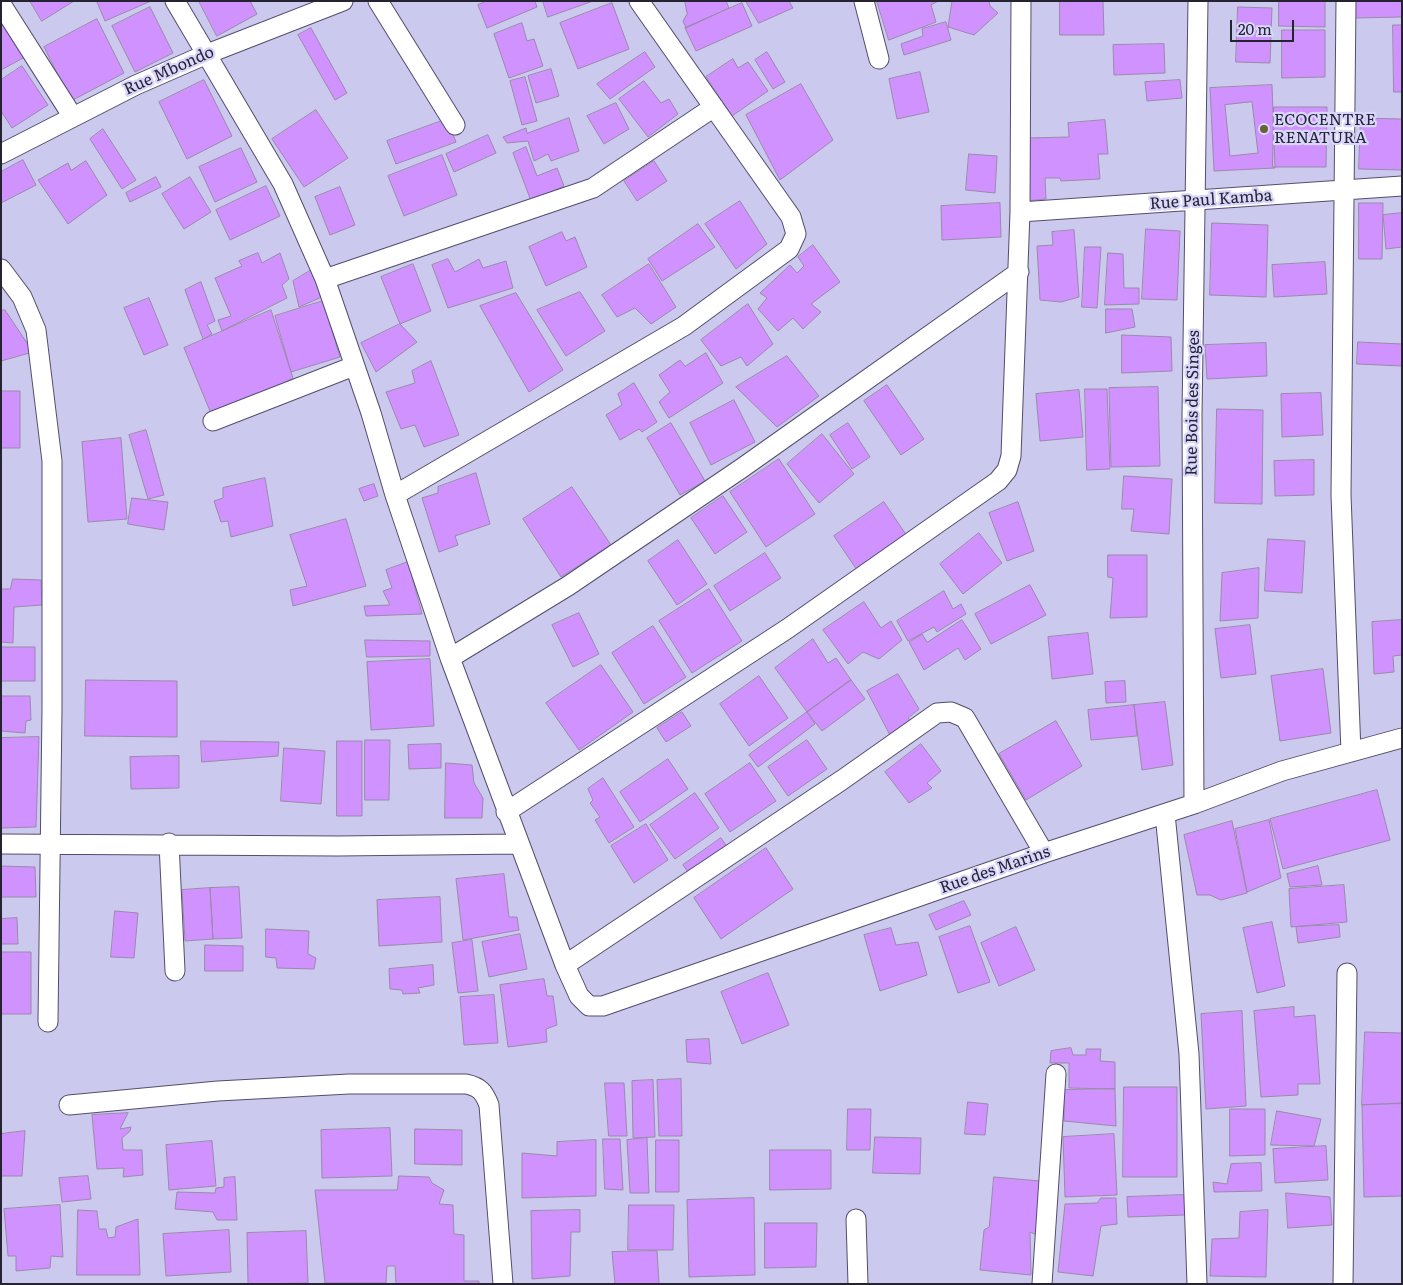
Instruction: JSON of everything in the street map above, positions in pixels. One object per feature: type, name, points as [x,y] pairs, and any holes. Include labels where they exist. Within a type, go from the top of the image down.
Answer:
[{"type":"street","points":[[174,1],[283,184],[325,279],[371,413],[394,495],[450,658],[565,966],[842,780],[937,713],[951,712],[965,718],[1044,853]]},
{"type":"street","name":"Rue Mbondo","points":[[1,154],[136,85],[207,54],[343,1]]},
{"type":"street","points":[[378,1],[455,125]]},
{"type":"street","points":[[394,495],[684,326],[789,249],[796,234],[791,217],[639,1]]},
{"type":"street","points":[[864,1],[879,59]]},
{"type":"street","points":[[506,812],[786,629],[998,481],[1007,470],[1011,456],[1019,272],[1021,1]]},
{"type":"street","name":"Rue Bois des Singes","points":[[1194,804],[1192,415],[1197,200],[1198,1]]},
{"type":"street","points":[[1346,1],[1341,495],[1351,752]]},
{"type":"street","points":[[1,4],[73,117]]},
{"type":"street","points":[[325,279],[593,188],[714,107]]},
{"type":"street","name":"Rue Paul Kamba","points":[[1020,212],[1125,207],[1197,200],[1344,192],[1402,186]]},
{"type":"street","points":[[1,269],[22,298],[36,330],[52,461],[51,843],[48,1022]]},
{"type":"street","points":[[450,658],[568,586],[742,468],[1019,272]]},
{"type":"street","points":[[213,421],[354,366]]},
{"type":"street","name":"Rue des Marins","points":[[565,966],[579,996],[589,1006],[612,1003],[1044,853],[1194,804],[1282,771],[1402,738]]},
{"type":"street","points":[[1165,814],[1189,1054],[1197,1284]]},
{"type":"street","points":[[169,843],[175,971]]},
{"type":"street","points":[[1,844],[169,843],[338,846],[518,844]]},
{"type":"street","points":[[1343,1284],[1347,973]]},
{"type":"street","points":[[1042,1284],[1056,1074]]},
{"type":"street","points":[[68,1105],[218,1091],[349,1084],[466,1084],[476,1086],[484,1093],[489,1105],[503,1284]]},
{"type":"street","points":[[856,1219],[858,1284]]},
{"type":"building","points":[[30,1],[74,1],[42,21]]},
{"type":"building","points":[[151,1],[105,21],[97,2]]},
{"type":"building","points":[[199,1],[250,1],[257,14],[217,36]]},
{"type":"building","points":[[487,1],[535,1],[537,7],[487,28],[478,5]]},
{"type":"building","points":[[543,1],[593,1],[548,17]]},
{"type":"building","points":[[685,1],[726,1],[729,8],[686,28],[683,21],[687,14]]},
{"type":"building","points":[[746,1],[789,1],[793,8],[759,23]]},
{"type":"building","points":[[877,1],[938,1],[931,5],[936,22],[889,40]]},
{"type":"building","points":[[952,1],[989,1],[990,6],[998,13],[974,35],[948,27]]},
{"type":"building","points":[[1060,1],[1103,1],[1104,35],[1060,35]]},
{"type":"building","points":[[1279,1],[1325,1],[1325,27],[1279,26]]},
{"type":"building","points":[[1355,1],[1402,1],[1402,17],[1354,18]]},
{"type":"building","points":[[612,3],[629,49],[578,69],[560,23]]},
{"type":"building","points":[[742,3],[752,26],[696,51],[685,28]]},
{"type":"building","points":[[150,7],[173,53],[135,72],[112,26]]},
{"type":"building","points":[[1238,7],[1272,8],[1270,63],[1236,62]]},
{"type":"building","points":[[1,18],[25,57],[1,70]]},
{"type":"building","points":[[97,19],[124,73],[71,101],[44,47]]},
{"type":"building","points":[[946,22],[951,40],[904,55],[901,44],[923,36],[922,29]]},
{"type":"building","points":[[522,23],[527,41],[534,39],[543,66],[509,78],[494,34]]},
{"type":"building","points":[[1393,25],[1402,25],[1402,92],[1394,92]]},
{"type":"building","points":[[311,28],[347,93],[335,100],[298,35]]},
{"type":"building","points":[[1282,30],[1325,30],[1325,77],[1282,78]]},
{"type":"building","points":[[1164,44],[1165,73],[1114,75],[1113,45]]},
{"type":"building","points":[[645,52],[655,67],[610,99],[597,84]]},
{"type":"building","points":[[767,52],[785,82],[773,89],[755,60]]},
{"type":"building","points":[[733,59],[738,68],[748,62],[768,91],[732,116],[706,77]]},
{"type":"building","points":[[22,66],[48,105],[12,128],[1,111],[1,80]]},
{"type":"building","points":[[551,69],[559,96],[536,103],[528,76]]},
{"type":"building","points":[[920,72],[929,112],[897,119],[889,79]]},
{"type":"building","points":[[525,77],[537,121],[522,125],[510,81]]},
{"type":"building","points":[[204,80],[232,136],[187,159],[159,102]]},
{"type":"building","points":[[1180,80],[1182,98],[1147,101],[1145,82]]},
{"type":"building","points":[[644,81],[661,103],[669,99],[678,114],[648,137],[619,99]]},
{"type":"building","points":[[801,84],[833,140],[780,180],[746,115]]},
{"type":"building","name":"ECOCENTRE RENATURA","points":[[1272,85],[1275,168],[1214,171],[1210,88]],"holes":[[[1252,102],[1258,153],[1230,156],[1225,105]]]},
{"type":"building","points":[[616,103],[629,129],[604,144],[587,116]]},
{"type":"building","points":[[1274,107],[1327,107],[1326,167],[1273,167]]},
{"type":"building","points":[[316,110],[348,158],[304,187],[272,139]]},
{"type":"building","points":[[569,118],[579,151],[551,161],[548,154],[534,161],[528,141],[507,143],[503,137],[526,128],[527,133]]},
{"type":"building","points":[[1361,118],[1402,119],[1402,170],[1359,169]]},
{"type":"building","points":[[447,119],[456,142],[396,164],[387,141]]},
{"type":"building","points":[[1105,120],[1108,154],[1098,154],[1100,179],[1061,181],[1060,178],[1045,178],[1046,199],[1026,201],[1028,138],[1069,137],[1068,123]]},
{"type":"building","points":[[103,129],[136,180],[122,189],[90,139]]},
{"type":"building","points":[[488,135],[496,153],[454,172],[446,154]]},
{"type":"building","points":[[526,147],[537,176],[557,168],[564,186],[531,201],[513,153]]},
{"type":"building","points":[[241,148],[257,182],[215,202],[199,167]]},
{"type":"building","points":[[969,154],[997,156],[995,193],[966,190]]},
{"type":"building","points":[[442,155],[457,195],[404,216],[388,176]]},
{"type":"building","points":[[23,160],[36,185],[1,203],[1,172]]},
{"type":"building","points":[[86,161],[107,195],[68,224],[38,180],[68,163],[71,170]]},
{"type":"building","points":[[654,161],[667,181],[637,201],[624,181]]},
{"type":"building","points":[[156,177],[161,187],[130,202],[126,193]]},
{"type":"building","points":[[190,177],[211,212],[184,229],[162,194]]},
{"type":"building","points":[[266,186],[280,216],[230,240],[216,210]]},
{"type":"building","points":[[340,187],[355,225],[330,235],[315,197]]},
{"type":"building","points":[[740,201],[767,244],[736,269],[705,224]]},
{"type":"building","points":[[1000,203],[1001,237],[942,240],[941,206]]},
{"type":"building","points":[[1359,203],[1383,203],[1382,259],[1359,259]]},
{"type":"building","points":[[1402,213],[1402,247],[1386,249],[1383,215]]},
{"type":"building","points":[[1212,223],[1268,225],[1266,297],[1210,295]]},
{"type":"building","points":[[698,224],[715,247],[662,281],[648,259]]},
{"type":"building","points":[[1146,229],[1180,231],[1177,300],[1142,299]]},
{"type":"building","points":[[1074,230],[1079,297],[1061,302],[1040,300],[1037,246],[1053,245],[1052,232]]},
{"type":"building","points":[[562,232],[566,241],[575,237],[587,267],[546,286],[529,247]]},
{"type":"building","points":[[813,245],[840,282],[811,304],[821,312],[803,329],[793,318],[778,331],[758,309],[767,298],[760,293],[790,265],[797,273],[804,266],[798,257]]},
{"type":"building","points":[[1085,247],[1101,247],[1097,308],[1082,307]]},
{"type":"building","points":[[258,253],[262,263],[280,253],[289,279],[282,285],[287,298],[222,331],[218,320],[231,316],[215,278],[242,266],[239,261]]},
{"type":"building","points":[[1108,253],[1123,254],[1124,288],[1139,288],[1139,304],[1105,305]]},
{"type":"building","points":[[448,259],[455,272],[479,259],[483,268],[506,261],[513,288],[448,308],[432,265]]},
{"type":"building","points":[[1325,262],[1327,294],[1274,297],[1272,265]]},
{"type":"building","points":[[413,264],[431,311],[400,324],[381,277]]},
{"type":"building","points":[[649,264],[676,307],[651,324],[635,308],[617,317],[602,295]]},
{"type":"building","points":[[313,269],[322,297],[299,307],[293,281]]},
{"type":"building","points":[[201,282],[215,321],[207,325],[212,334],[203,339],[185,290]]},
{"type":"building","points":[[580,292],[605,331],[566,356],[537,310]]},
{"type":"building","points":[[516,293],[563,370],[529,392],[480,306]]},
{"type":"building","points":[[149,298],[168,345],[144,355],[124,308]]},
{"type":"building","points":[[323,301],[340,357],[291,372],[275,316]]},
{"type":"building","points":[[748,304],[773,344],[747,366],[741,357],[721,366],[701,340]]},
{"type":"building","points":[[1106,309],[1132,309],[1135,327],[1106,333]]},
{"type":"building","points":[[5,310],[33,352],[1,361],[1,311]]},
{"type":"building","points":[[271,310],[293,378],[255,399],[212,416],[184,348]]},
{"type":"building","points":[[400,324],[417,342],[376,372],[361,343]]},
{"type":"building","points":[[1122,335],[1171,337],[1172,371],[1122,373]]},
{"type":"building","points":[[1358,342],[1402,344],[1402,366],[1357,364]]},
{"type":"building","points":[[1266,343],[1267,376],[1207,379],[1205,345]]},
{"type":"building","points":[[706,353],[723,383],[669,418],[659,402],[670,392],[659,375],[680,360],[685,366]]},
{"type":"building","points":[[787,356],[819,396],[777,427],[736,387]]},
{"type":"building","points":[[431,361],[459,435],[424,447],[415,425],[401,429],[386,392],[415,383],[412,371]]},
{"type":"building","points":[[634,383],[657,422],[642,432],[639,429],[620,440],[606,415],[622,405],[618,394]]},
{"type":"building","points":[[887,385],[924,439],[901,455],[864,401]]},
{"type":"building","points":[[1158,387],[1160,466],[1111,467],[1109,388]]},
{"type":"building","points":[[1085,389],[1107,389],[1110,469],[1087,470]]},
{"type":"building","points":[[1079,390],[1083,437],[1040,441],[1036,394]]},
{"type":"building","points":[[1,391],[20,391],[20,448],[1,448]]},
{"type":"building","points":[[1321,393],[1323,435],[1282,437],[1281,394]]},
{"type":"building","points":[[734,400],[755,442],[711,465],[690,423]]},
{"type":"building","points":[[1217,409],[1263,410],[1262,504],[1215,503]]},
{"type":"building","points":[[671,423],[705,481],[680,495],[647,438]]},
{"type":"building","points":[[848,423],[870,457],[852,469],[830,435]]},
{"type":"building","points":[[146,430],[164,495],[148,499],[129,435]]},
{"type":"building","points":[[822,434],[854,474],[819,503],[787,464]]},
{"type":"building","points":[[121,438],[127,519],[88,522],[82,442]]},
{"type":"building","points":[[779,459],[815,514],[766,547],[730,492]]},
{"type":"building","points":[[1314,460],[1314,495],[1275,496],[1274,461]]},
{"type":"building","points":[[476,473],[490,524],[455,536],[458,545],[439,552],[422,498],[438,493],[438,487]]},
{"type":"building","points":[[1124,476],[1172,479],[1169,534],[1131,531],[1134,509],[1122,509]]},
{"type":"building","points":[[265,478],[273,526],[231,537],[228,521],[221,522],[214,501],[223,498],[223,488]]},
{"type":"building","points":[[374,484],[378,496],[364,501],[359,489]]},
{"type":"building","points":[[572,487],[611,545],[561,577],[523,519]]},
{"type":"building","points":[[723,496],[747,532],[715,554],[691,518]]},
{"type":"building","points":[[132,498],[168,502],[164,530],[128,524]]},
{"type":"building","points":[[884,502],[909,539],[859,573],[834,536]]},
{"type":"building","points":[[1018,502],[1034,551],[1007,561],[989,513]]},
{"type":"building","points":[[346,519],[366,586],[293,606],[290,590],[307,586],[290,535]]},
{"type":"building","points":[[979,533],[1002,563],[963,594],[940,564]]},
{"type":"building","points":[[1268,539],[1305,541],[1302,593],[1265,591]]},
{"type":"building","points":[[678,540],[707,584],[677,605],[648,561]]},
{"type":"building","points":[[765,553],[781,578],[730,611],[714,586]]},
{"type":"building","points":[[1108,555],[1147,555],[1147,617],[1110,618],[1113,578],[1108,577]]},
{"type":"building","points":[[408,562],[422,614],[366,616],[364,606],[390,605],[383,591],[392,588],[386,570]]},
{"type":"building","points":[[1259,568],[1258,618],[1220,621],[1222,573]]},
{"type":"building","points":[[13,579],[41,580],[42,605],[14,607],[13,643],[1,642],[1,589],[10,589]]},
{"type":"building","points":[[1030,585],[1046,615],[991,644],[975,614]]},
{"type":"building","points":[[709,589],[742,641],[692,673],[659,621]]},
{"type":"building","points":[[944,591],[953,609],[961,604],[966,614],[937,632],[934,627],[908,641],[897,621]]},
{"type":"building","points":[[864,602],[881,628],[891,621],[902,640],[879,659],[863,652],[848,664],[823,630]]},
{"type":"building","points":[[579,613],[599,654],[573,667],[552,625]]},
{"type":"building","points":[[962,620],[981,649],[965,660],[958,648],[924,670],[909,642],[922,634],[927,642]]},
{"type":"building","points":[[1402,620],[1402,655],[1393,656],[1394,672],[1374,674],[1372,622]]},
{"type":"building","points":[[1250,625],[1256,674],[1221,678],[1215,629]]},
{"type":"building","points":[[653,626],[686,677],[644,704],[612,653]]},
{"type":"building","points":[[1088,633],[1093,674],[1052,679],[1048,637]]},
{"type":"building","points":[[813,639],[828,663],[836,658],[851,680],[807,712],[775,668]]},
{"type":"building","points":[[365,640],[430,641],[430,656],[367,657]]},
{"type":"building","points":[[1,647],[35,647],[35,681],[1,681]]},
{"type":"building","points":[[430,659],[434,726],[371,730],[367,662]]},
{"type":"building","points":[[601,665],[633,712],[579,750],[546,703]]},
{"type":"building","points":[[1323,669],[1331,733],[1280,741],[1271,676]]},
{"type":"building","points":[[898,674],[919,709],[908,718],[913,723],[891,737],[867,691]]},
{"type":"building","points":[[759,676],[788,718],[749,746],[720,704]]},
{"type":"building","points":[[86,680],[177,681],[177,737],[85,736]]},
{"type":"building","points":[[851,680],[865,699],[822,731],[807,712]]},
{"type":"building","points":[[1125,681],[1126,702],[1106,703],[1105,682]]},
{"type":"building","points":[[1,696],[30,696],[31,720],[26,721],[25,733],[1,731]]},
{"type":"building","points":[[1165,702],[1173,765],[1142,770],[1134,705]]},
{"type":"building","points":[[1134,705],[1137,736],[1091,740],[1088,710]]},
{"type":"building","points":[[682,712],[691,726],[666,742],[657,728]]},
{"type":"building","points":[[807,712],[815,724],[758,767],[749,755]]},
{"type":"building","points":[[1056,721],[1082,766],[1026,800],[999,754]]},
{"type":"building","points":[[39,737],[36,827],[1,828],[1,738]]},
{"type":"building","points":[[365,740],[390,740],[389,800],[365,800]]},
{"type":"building","points":[[807,740],[827,769],[788,796],[768,767]]},
{"type":"building","points":[[201,741],[279,742],[278,756],[202,762]]},
{"type":"building","points":[[337,741],[362,741],[362,816],[337,816]]},
{"type":"building","points":[[441,744],[441,768],[409,769],[408,745]]},
{"type":"building","points":[[921,744],[941,771],[927,783],[932,788],[909,803],[885,772]]},
{"type":"building","points":[[284,748],[325,751],[321,804],[281,801]]},
{"type":"building","points":[[179,756],[179,788],[131,789],[130,757]]},
{"type":"building","points":[[668,759],[688,789],[640,822],[620,792]]},
{"type":"building","points":[[446,763],[472,765],[474,783],[483,798],[482,818],[445,818]]},
{"type":"building","points":[[750,763],[776,801],[730,832],[705,794]]},
{"type":"building","points":[[603,778],[634,827],[609,843],[595,820],[600,817],[590,803],[593,800],[588,789]]},
{"type":"building","points":[[1377,790],[1390,840],[1283,869],[1270,819]]},
{"type":"building","points":[[695,793],[719,828],[675,859],[650,825]]},
{"type":"building","points":[[1269,820],[1281,878],[1247,892],[1235,829]]},
{"type":"building","points":[[1232,821],[1247,893],[1221,900],[1210,895],[1197,895],[1184,835]]},
{"type":"building","points":[[646,824],[668,860],[634,883],[611,846]]},
{"type":"building","points":[[721,838],[730,851],[692,878],[683,865]]},
{"type":"building","points":[[766,848],[793,889],[721,939],[694,898]]},
{"type":"building","points":[[1,866],[35,867],[36,897],[1,897]]},
{"type":"building","points":[[1318,866],[1322,885],[1290,887],[1287,874]]},
{"type":"building","points":[[504,874],[509,917],[517,917],[519,930],[463,940],[456,879]]},
{"type":"building","points":[[1344,885],[1347,922],[1291,927],[1289,889]]},
{"type":"building","points":[[239,887],[242,938],[213,939],[210,888]]},
{"type":"building","points":[[210,888],[213,939],[185,941],[182,890]]},
{"type":"building","points":[[440,897],[442,942],[379,946],[377,900]]},
{"type":"building","points":[[964,901],[971,915],[936,930],[929,915]]},
{"type":"building","points":[[115,911],[138,913],[134,958],[111,957]]},
{"type":"building","points":[[17,918],[18,944],[1,944],[1,919]]},
{"type":"building","points":[[1272,922],[1285,986],[1257,993],[1243,928]]},
{"type":"building","points":[[1339,925],[1340,937],[1298,943],[1296,927]]},
{"type":"building","points":[[970,926],[990,982],[958,993],[939,937]]},
{"type":"building","points":[[1016,927],[1035,970],[999,986],[981,943]]},
{"type":"building","points":[[891,928],[896,945],[918,942],[927,975],[880,991],[864,935]]},
{"type":"building","points":[[266,929],[309,931],[308,954],[316,958],[314,969],[277,968],[276,958],[266,957]]},
{"type":"building","points":[[520,934],[527,969],[489,977],[482,942]]},
{"type":"building","points":[[472,940],[478,991],[458,993],[452,943]]},
{"type":"building","points":[[205,945],[243,946],[243,971],[205,971]]},
{"type":"building","points":[[1,952],[31,952],[31,1014],[1,1014]]},
{"type":"building","points":[[433,965],[434,985],[418,988],[420,993],[403,994],[402,990],[390,989],[389,969]]},
{"type":"building","points":[[768,973],[789,1025],[742,1044],[721,992]]},
{"type":"building","points":[[544,979],[547,996],[553,996],[557,1025],[546,1029],[547,1042],[508,1047],[500,985]]},
{"type":"building","points":[[494,995],[498,1043],[464,1045],[460,997]]},
{"type":"building","points":[[1294,1007],[1294,1017],[1315,1015],[1320,1084],[1298,1084],[1298,1095],[1261,1097],[1254,1011]]},
{"type":"building","points":[[1242,1011],[1246,1106],[1206,1109],[1201,1014]]},
{"type":"building","points":[[1365,1032],[1402,1033],[1402,1103],[1362,1105]]},
{"type":"building","points":[[709,1039],[711,1064],[687,1062],[686,1040]]},
{"type":"building","points":[[1071,1048],[1073,1055],[1086,1055],[1086,1049],[1101,1049],[1100,1061],[1115,1062],[1115,1089],[1069,1088],[1069,1063],[1050,1063],[1051,1051]]},
{"type":"building","points":[[681,1079],[682,1136],[659,1136],[657,1080]]},
{"type":"building","points":[[653,1080],[655,1137],[633,1138],[632,1081]]},
{"type":"building","points":[[605,1083],[624,1083],[627,1136],[609,1136]]},
{"type":"building","points":[[1124,1087],[1177,1087],[1177,1177],[1123,1177]]},
{"type":"building","points":[[1115,1089],[1116,1126],[1064,1121],[1064,1090]]},
{"type":"building","points":[[968,1102],[988,1104],[985,1135],[965,1134]]},
{"type":"building","points":[[1402,1104],[1402,1196],[1364,1197],[1362,1105]]},
{"type":"building","points":[[848,1109],[871,1109],[870,1150],[847,1150]]},
{"type":"building","points":[[1230,1109],[1265,1109],[1265,1155],[1230,1156]]},
{"type":"building","points":[[1277,1111],[1321,1119],[1314,1146],[1271,1145]]},
{"type":"building","points":[[128,1113],[120,1129],[131,1127],[130,1131],[122,1138],[123,1150],[142,1150],[143,1175],[123,1177],[124,1168],[97,1169],[92,1115]]},
{"type":"building","points":[[390,1128],[392,1176],[322,1178],[321,1130]]},
{"type":"building","points":[[415,1129],[462,1130],[462,1165],[415,1164]]},
{"type":"building","points":[[25,1131],[22,1176],[1,1176],[1,1134]]},
{"type":"building","points":[[1114,1134],[1117,1195],[1065,1197],[1063,1137]]},
{"type":"building","points":[[875,1137],[921,1138],[920,1174],[873,1173]]},
{"type":"building","points":[[647,1138],[649,1193],[630,1193],[627,1140]]},
{"type":"building","points":[[603,1139],[620,1139],[623,1190],[605,1189]]},
{"type":"building","points":[[596,1140],[596,1196],[522,1198],[522,1153],[557,1156],[557,1142]]},
{"type":"building","points":[[656,1140],[679,1140],[679,1192],[656,1192]]},
{"type":"building","points":[[212,1141],[216,1186],[169,1190],[166,1145]]},
{"type":"building","points":[[1326,1146],[1328,1180],[1275,1183],[1273,1149]]},
{"type":"building","points":[[770,1150],[831,1150],[831,1189],[770,1190]]},
{"type":"building","points":[[1261,1163],[1262,1191],[1214,1192],[1213,1182],[1227,1184],[1231,1164]]},
{"type":"building","points":[[88,1176],[91,1199],[62,1202],[59,1178]]},
{"type":"building","points":[[399,1176],[429,1177],[432,1183],[444,1190],[439,1204],[453,1205],[454,1234],[464,1235],[464,1281],[479,1281],[479,1284],[396,1284],[395,1266],[387,1266],[386,1283],[325,1283],[315,1190],[397,1190]]},
{"type":"building","points":[[235,1177],[237,1220],[217,1220],[213,1212],[175,1209],[177,1192],[215,1193],[216,1188],[224,1187],[224,1178]]},
{"type":"building","points":[[994,1177],[1040,1181],[1037,1235],[1030,1232],[1031,1275],[980,1270],[984,1230],[989,1227]]},
{"type":"building","points":[[1286,1193],[1330,1197],[1332,1225],[1288,1228]]},
{"type":"building","points":[[1184,1195],[1185,1215],[1128,1217],[1127,1197]]},
{"type":"building","points":[[754,1198],[755,1275],[689,1277],[687,1200]]},
{"type":"building","points":[[1101,1198],[1116,1198],[1117,1224],[1101,1226],[1093,1276],[1058,1272],[1065,1204],[1097,1203]]},
{"type":"building","points":[[60,1205],[63,1257],[51,1256],[50,1268],[16,1271],[16,1256],[8,1256],[4,1209]]},
{"type":"building","points":[[629,1205],[674,1205],[673,1250],[628,1250]]},
{"type":"building","points":[[78,1210],[97,1211],[99,1229],[106,1229],[108,1238],[115,1237],[116,1227],[138,1219],[140,1275],[77,1275]]},
{"type":"building","points":[[580,1210],[580,1232],[571,1232],[570,1276],[532,1279],[531,1211]]},
{"type":"building","points":[[1268,1210],[1266,1277],[1210,1276],[1212,1239],[1239,1238],[1240,1212]]},
{"type":"building","points":[[765,1223],[817,1223],[816,1267],[765,1268]]},
{"type":"building","points":[[229,1230],[231,1272],[166,1276],[163,1234]]},
{"type":"building","points":[[306,1231],[308,1283],[248,1284],[247,1233]]},
{"type":"building","points":[[657,1251],[659,1284],[615,1284],[612,1252]]},
{"type":"place","name":"ECOCENTRE RENATURA","points":[[1264,129]]}]
